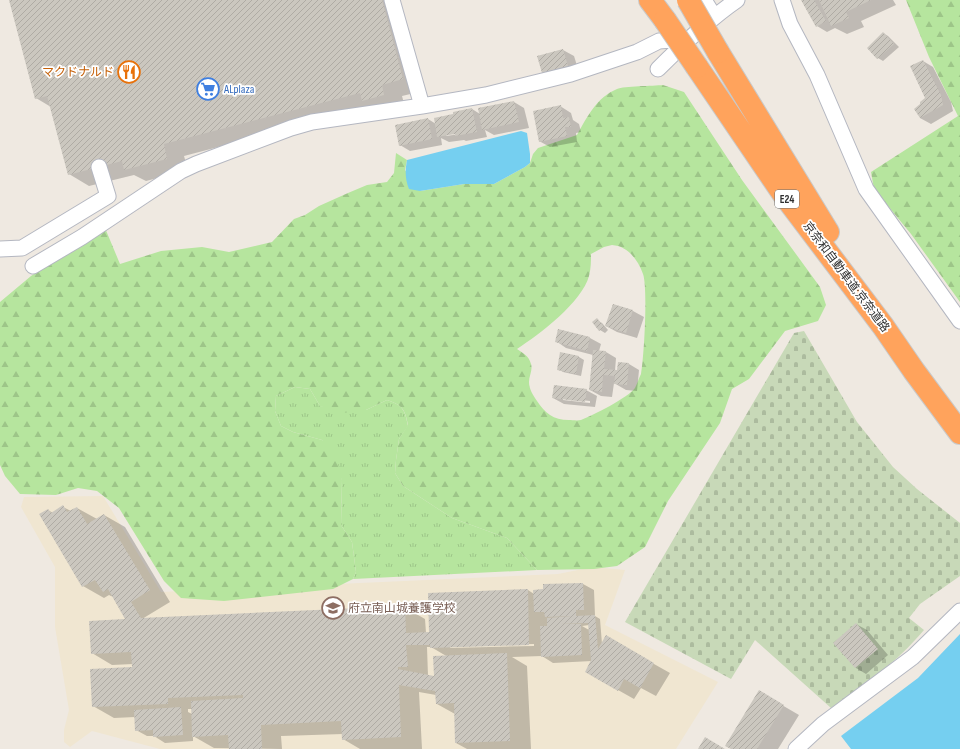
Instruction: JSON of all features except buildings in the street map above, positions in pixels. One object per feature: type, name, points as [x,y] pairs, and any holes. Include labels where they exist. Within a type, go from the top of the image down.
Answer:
[{"type":"highway","name":"京奈和自動車道;京奈道路","points":[[651,0],[784,195],[883,326],[960,434]]},
{"type":"highway","points":[[688,0],[883,326]]},
{"type":"street","points":[[392,0],[422,106]]},
{"type":"street","points":[[704,0],[714,16]]},
{"type":"street","points":[[658,69],[714,16],[737,0]]},
{"type":"street","points":[[782,0],[790,24],[817,75],[866,189],[960,321]]},
{"type":"street","points":[[33,266],[82,237],[181,171],[291,128],[312,122],[486,95],[571,74],[637,52],[659,41],[688,39]]},
{"type":"street","points":[[0,249],[22,248],[108,196],[99,167]]},
{"type":"street","points":[[796,749],[824,724],[913,657],[960,611]]},
{"type":"shaded area","name":"府立南山城養護学校","points":[[103,496],[161,592],[558,574],[593,567],[625,570],[605,625],[718,682],[676,749],[160,749],[92,731],[70,747],[64,742],[64,730],[69,710],[55,627],[55,567],[21,507],[24,497]]},
{"type":"green space","points":[[906,0],[960,0],[960,302],[911,234],[874,189],[871,172],[958,116],[929,57]]},
{"type":"green space","points":[[663,85],[684,92],[742,180],[820,287],[826,305],[818,321],[785,331],[749,379],[732,389],[720,423],[668,501],[645,547],[617,566],[594,569],[537,570],[507,538],[452,518],[403,486],[395,473],[396,460],[399,439],[408,425],[406,415],[400,406],[387,400],[366,410],[342,413],[320,406],[310,389],[295,387],[276,396],[275,411],[281,426],[293,432],[322,440],[331,449],[340,469],[342,480],[341,525],[352,542],[356,572],[353,579],[333,589],[224,601],[181,598],[164,581],[119,508],[97,491],[78,488],[56,495],[20,494],[5,476],[0,465],[0,302],[31,276],[105,228],[120,264],[161,251],[202,247],[229,252],[272,242],[294,219],[305,215],[319,206],[367,185],[387,182],[394,173],[396,153],[407,160],[405,170],[420,191],[464,184],[494,184],[530,163],[533,154],[538,148],[577,135],[593,108],[610,93],[621,88]],"holes":[[[612,245],[628,251],[632,255],[643,274],[645,293],[645,323],[641,374],[635,388],[631,392],[593,415],[581,420],[558,419],[543,409],[530,390],[529,380],[532,368],[530,361],[526,355],[517,349],[559,317],[578,296],[585,286],[589,276],[591,254],[604,247]]]},
{"type":"green space","points":[[804,331],[857,422],[893,467],[917,489],[960,523],[960,576],[920,604],[909,618],[924,630],[903,653],[831,708],[755,640],[731,679],[625,622],[794,333]]},
{"type":"green space","points":[[295,387],[310,389],[320,406],[366,410],[387,400],[400,406],[406,416],[408,426],[399,439],[395,473],[403,486],[452,518],[507,538],[537,570],[353,579],[356,572],[352,542],[341,525],[342,480],[322,440],[293,432],[281,426],[275,411],[276,396]]},
{"type":"water","points":[[521,131],[527,133],[530,163],[494,184],[464,184],[420,191],[409,189],[406,175],[407,160]]},
{"type":"water","points":[[960,634],[960,749],[851,749],[841,736],[918,678]]},
{"type":"place","name":"マクドナルド","points":[[129,72]]},
{"type":"place","name":"ALplaza","points":[[208,89]]},
{"type":"place","name":"府立南山城養護学校","points":[[333,608]]}]
